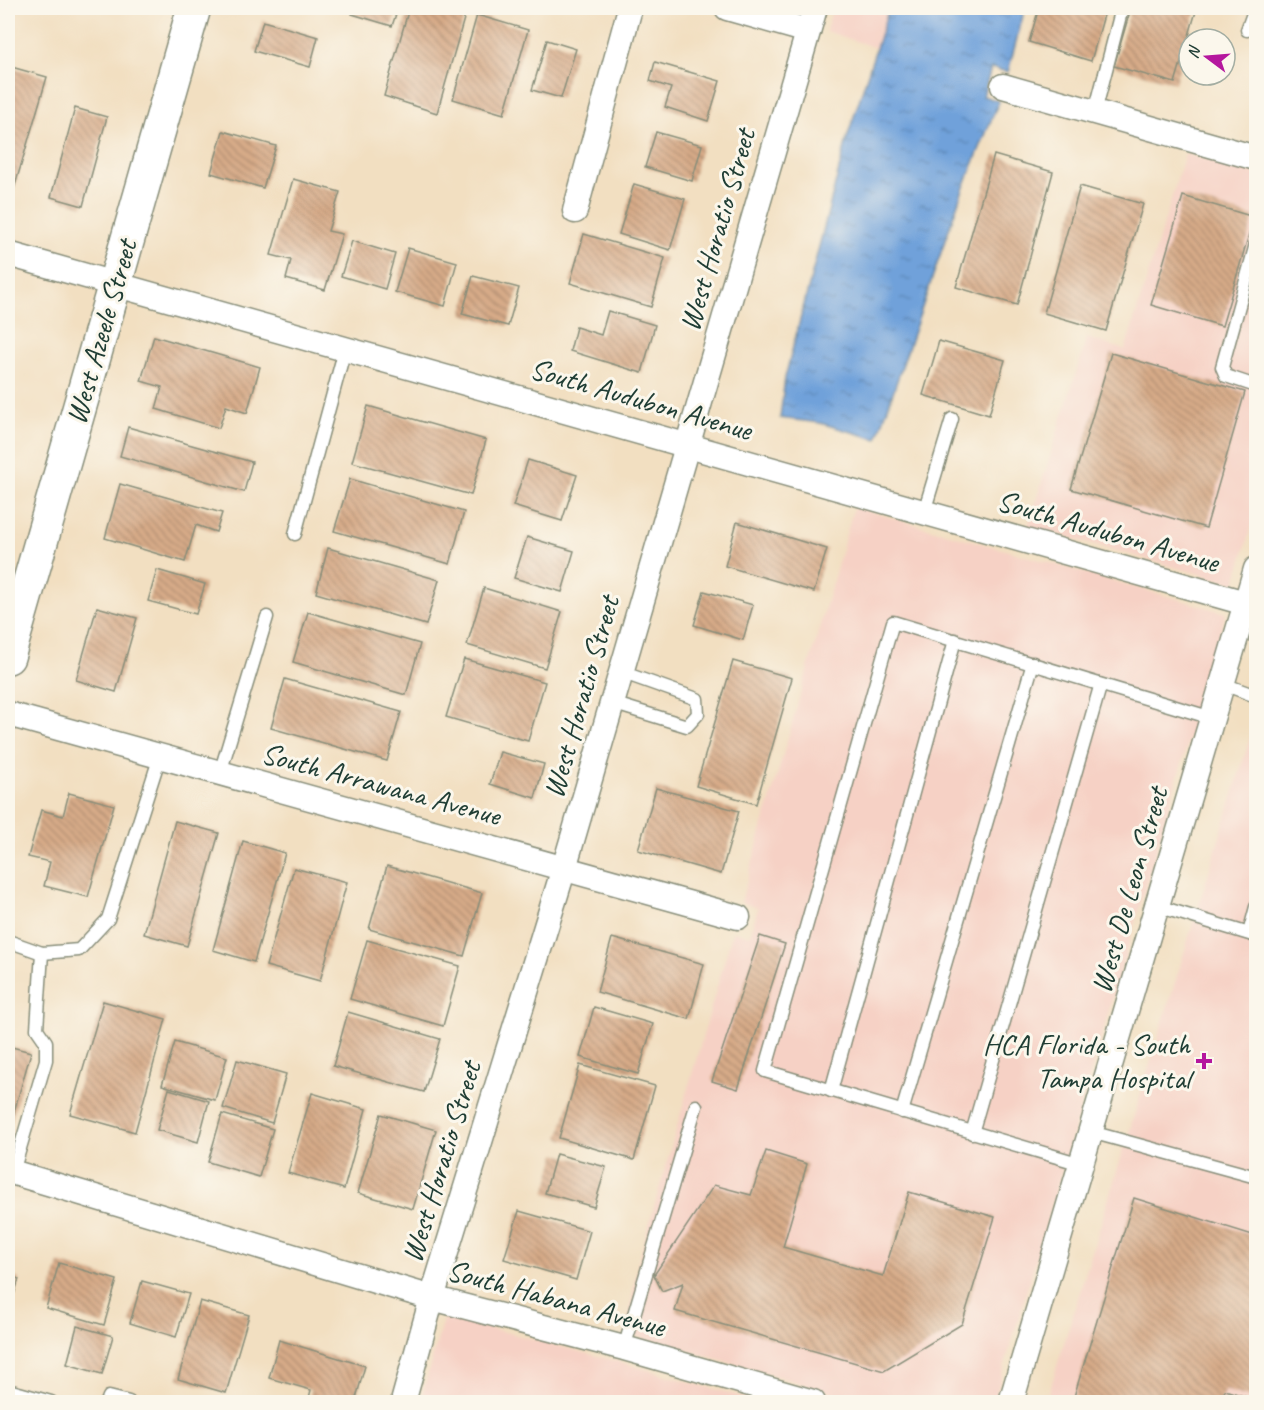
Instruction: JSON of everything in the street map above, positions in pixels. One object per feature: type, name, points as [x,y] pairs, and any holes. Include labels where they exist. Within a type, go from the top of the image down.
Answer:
[{"type":"main road","name":"West Azeele Street","points":[[8,657],[194,8]]},
{"type":"street","points":[[575,211],[630,8]]},
{"type":"street","points":[[727,8],[808,31]]},
{"type":"street","name":"West Horatio Street","points":[[403,1402],[432,1298],[564,868],[815,8]]},
{"type":"street","points":[[1003,86],[1257,158]]},
{"type":"street","name":"South Audubon Avenue","points":[[8,254],[1252,604]]},
{"type":"street","name":"West De Leon Street","points":[[1011,1402],[1212,718],[1252,604],[1257,569]]},
{"type":"street","name":"South Arrawana Avenue","points":[[8,714],[738,917]]},
{"type":"street","name":"South Habana Avenue","points":[[10,1172],[432,1298],[624,1348],[813,1402]]},
{"type":"lane","points":[[1095,112],[1122,8]]},
{"type":"lane","points":[[1247,30],[1255,8]]},
{"type":"lane","points":[[1257,244],[1222,367],[1226,376],[1257,386]]},
{"type":"lane","points":[[295,534],[345,349]]},
{"type":"lane","points":[[924,512],[952,418]]},
{"type":"lane","points":[[220,773],[267,617]]},
{"type":"lane","points":[[1081,1164],[765,1071],[893,622],[1033,663],[1100,687],[1212,718]]},
{"type":"lane","points":[[831,1091],[955,640]]},
{"type":"lane","points":[[902,1112],[1033,663]]},
{"type":"lane","points":[[612,702],[687,726],[698,714],[698,699],[621,672]]},
{"type":"lane","points":[[1223,684],[1257,696]]},
{"type":"lane","points":[[972,1133],[1100,687]]},
{"type":"lane","points":[[8,941],[42,953],[79,950],[108,919],[160,756]]},
{"type":"lane","points":[[1157,906],[1253,934],[1257,907]]},
{"type":"lane","points":[[10,1172],[46,1060],[45,1042],[37,1029],[42,953]]},
{"type":"lane","points":[[624,1348],[696,1106]]},
{"type":"lane","points":[[1091,1132],[1257,1177]]},
{"type":"lane","points":[[8,1390],[51,1402]]},
{"type":"lane","points":[[107,1402],[109,1397],[129,1402]]},
{"type":"shaded area","points":[[833,8],[889,8],[876,48],[826,31]]},
{"type":"shaded area","points":[[1185,154],[1256,174],[1256,509],[1235,584],[1028,526],[1087,338],[1125,350]]},
{"type":"shaded area","points":[[854,507],[1226,613],[994,1402],[866,1402],[626,1333],[638,1263],[733,931],[750,936],[758,908],[741,902]]},
{"type":"shaded area","name":"HCA Florida - South Tampa Hospital","points":[[1256,719],[1256,1402],[1046,1402]]},
{"type":"shaded area","points":[[444,1316],[620,1362],[760,1402],[420,1402]]},
{"type":"water","points":[[889,8],[1025,8],[1008,72],[991,68],[983,96],[999,101],[960,197],[877,439],[820,423],[780,418],[785,378],[848,135]]},
{"type":"building","points":[[354,8],[398,8],[392,26],[352,14]]},
{"type":"building","points":[[409,8],[467,8],[437,113],[384,96]]},
{"type":"building","points":[[1039,8],[1106,8],[1091,61],[1029,42]]},
{"type":"building","points":[[1131,8],[1197,8],[1191,27],[1177,27],[1175,83],[1114,66]]},
{"type":"building","points":[[477,15],[528,30],[504,114],[453,99]]},
{"type":"building","points":[[263,21],[318,37],[310,67],[254,51]]},
{"type":"building","points":[[547,40],[576,49],[561,98],[532,90]]},
{"type":"building","points":[[655,62],[720,81],[708,121],[665,107],[671,88],[650,81]]},
{"type":"building","points":[[8,66],[47,77],[11,199],[8,198]]},
{"type":"building","points":[[75,108],[107,117],[83,206],[51,197]]},
{"type":"building","points":[[223,131],[276,146],[263,188],[211,173]]},
{"type":"building","points":[[656,132],[702,145],[692,181],[645,167]]},
{"type":"building","points":[[994,155],[1053,172],[1017,305],[956,287]]},
{"type":"building","points":[[293,179],[340,192],[328,231],[342,234],[325,290],[286,279],[291,260],[271,255]]},
{"type":"building","points":[[634,184],[685,199],[670,250],[619,234]]},
{"type":"building","points":[[1080,186],[1143,204],[1106,331],[1044,313]]},
{"type":"building","points":[[1183,196],[1254,217],[1222,326],[1151,305]]},
{"type":"building","points":[[584,234],[665,258],[651,307],[570,283]]},
{"type":"building","points":[[352,241],[395,254],[385,289],[341,276]]},
{"type":"building","points":[[408,248],[457,262],[445,306],[395,292]]},
{"type":"building","points":[[473,276],[519,288],[508,326],[462,314]]},
{"type":"building","points":[[608,311],[655,325],[642,373],[570,351],[576,327],[601,335]]},
{"type":"building","points":[[154,336],[260,367],[247,413],[226,406],[219,428],[156,409],[162,387],[141,381]]},
{"type":"building","points":[[939,341],[1005,360],[989,415],[923,395]]},
{"type":"building","points":[[1111,353],[1245,392],[1206,528],[1071,489]]},
{"type":"building","points":[[368,406],[486,440],[471,495],[352,462]]},
{"type":"building","points":[[128,427],[252,462],[244,492],[120,456]]},
{"type":"building","points":[[528,460],[577,475],[562,521],[513,506]]},
{"type":"building","points":[[350,479],[464,512],[450,564],[334,531]]},
{"type":"building","points":[[120,484],[222,513],[216,532],[196,525],[185,562],[105,538]]},
{"type":"building","points":[[737,522],[827,549],[814,592],[725,566]]},
{"type":"building","points":[[527,537],[574,551],[562,592],[514,578]]},
{"type":"building","points":[[328,548],[439,580],[426,625],[316,593]]},
{"type":"building","points":[[157,570],[205,584],[196,614],[148,601]]},
{"type":"building","points":[[484,588],[562,612],[545,668],[467,645]]},
{"type":"building","points":[[704,591],[753,605],[743,640],[694,625]]},
{"type":"building","points":[[97,607],[137,618],[116,692],[76,680]]},
{"type":"building","points":[[308,612],[420,644],[406,695],[293,662]]},
{"type":"building","points":[[464,659],[545,682],[528,741],[446,717]]},
{"type":"building","points":[[733,661],[792,678],[756,804],[696,786]]},
{"type":"building","points":[[285,679],[401,712],[387,761],[271,728]]},
{"type":"building","points":[[500,752],[544,764],[535,798],[490,784]]},
{"type":"building","points":[[656,788],[739,811],[721,874],[638,850]]},
{"type":"building","points":[[69,793],[114,805],[88,897],[44,886],[50,862],[28,857],[41,810],[63,816]]},
{"type":"building","points":[[175,821],[219,833],[187,946],[144,934]]},
{"type":"building","points":[[243,841],[285,853],[254,962],[213,950]]},
{"type":"building","points":[[387,866],[482,893],[464,956],[369,929]]},
{"type":"building","points":[[294,868],[347,882],[320,981],[266,966]]},
{"type":"building","points":[[760,936],[785,944],[738,1089],[712,1081]]},
{"type":"building","points":[[612,938],[704,964],[689,1019],[597,992]]},
{"type":"building","points":[[367,940],[460,966],[443,1026],[350,999]]},
{"type":"building","points":[[103,1001],[166,1019],[135,1132],[70,1114]]},
{"type":"building","points":[[594,1007],[653,1024],[638,1074],[580,1057]]},
{"type":"building","points":[[348,1012],[440,1039],[424,1092],[333,1066]]},
{"type":"building","points":[[175,1042],[227,1057],[215,1100],[162,1085]]},
{"type":"building","points":[[8,1046],[31,1052],[10,1126],[8,1125]]},
{"type":"building","points":[[237,1060],[286,1074],[272,1123],[223,1108]]},
{"type":"building","points":[[580,1065],[655,1086],[634,1160],[559,1138]]},
{"type":"building","points":[[169,1089],[209,1101],[198,1142],[157,1130]]},
{"type":"building","points":[[312,1093],[366,1109],[344,1189],[288,1173]]},
{"type":"building","points":[[222,1114],[273,1129],[259,1177],[208,1162]]},
{"type":"building","points":[[381,1114],[436,1130],[413,1209],[358,1193]]},
{"type":"building","points":[[766,1151],[807,1164],[783,1247],[883,1276],[909,1192],[995,1217],[962,1324],[884,1371],[675,1311],[683,1283],[662,1291],[654,1275],[714,1185],[751,1195]]},
{"type":"building","points":[[556,1154],[606,1167],[594,1207],[545,1193]]},
{"type":"building","points":[[1134,1198],[1256,1236],[1256,1400],[1225,1390],[1221,1402],[1082,1402],[1073,1400]]},
{"type":"building","points":[[519,1211],[590,1231],[576,1280],[504,1259]]},
{"type":"building","points":[[59,1263],[117,1280],[104,1325],[46,1308]]},
{"type":"building","points":[[8,1275],[19,1279],[8,1314]]},
{"type":"building","points":[[142,1281],[189,1294],[176,1337],[130,1323]]},
{"type":"building","points":[[200,1301],[249,1315],[226,1393],[178,1379]]},
{"type":"building","points":[[77,1326],[113,1336],[102,1374],[67,1364]]},
{"type":"building","points":[[279,1340],[365,1366],[355,1402],[308,1402],[311,1390],[269,1378]]},
{"type":"place","name":"HCA Florida - South Tampa Hospital","points":[[1204,1061]]}]
